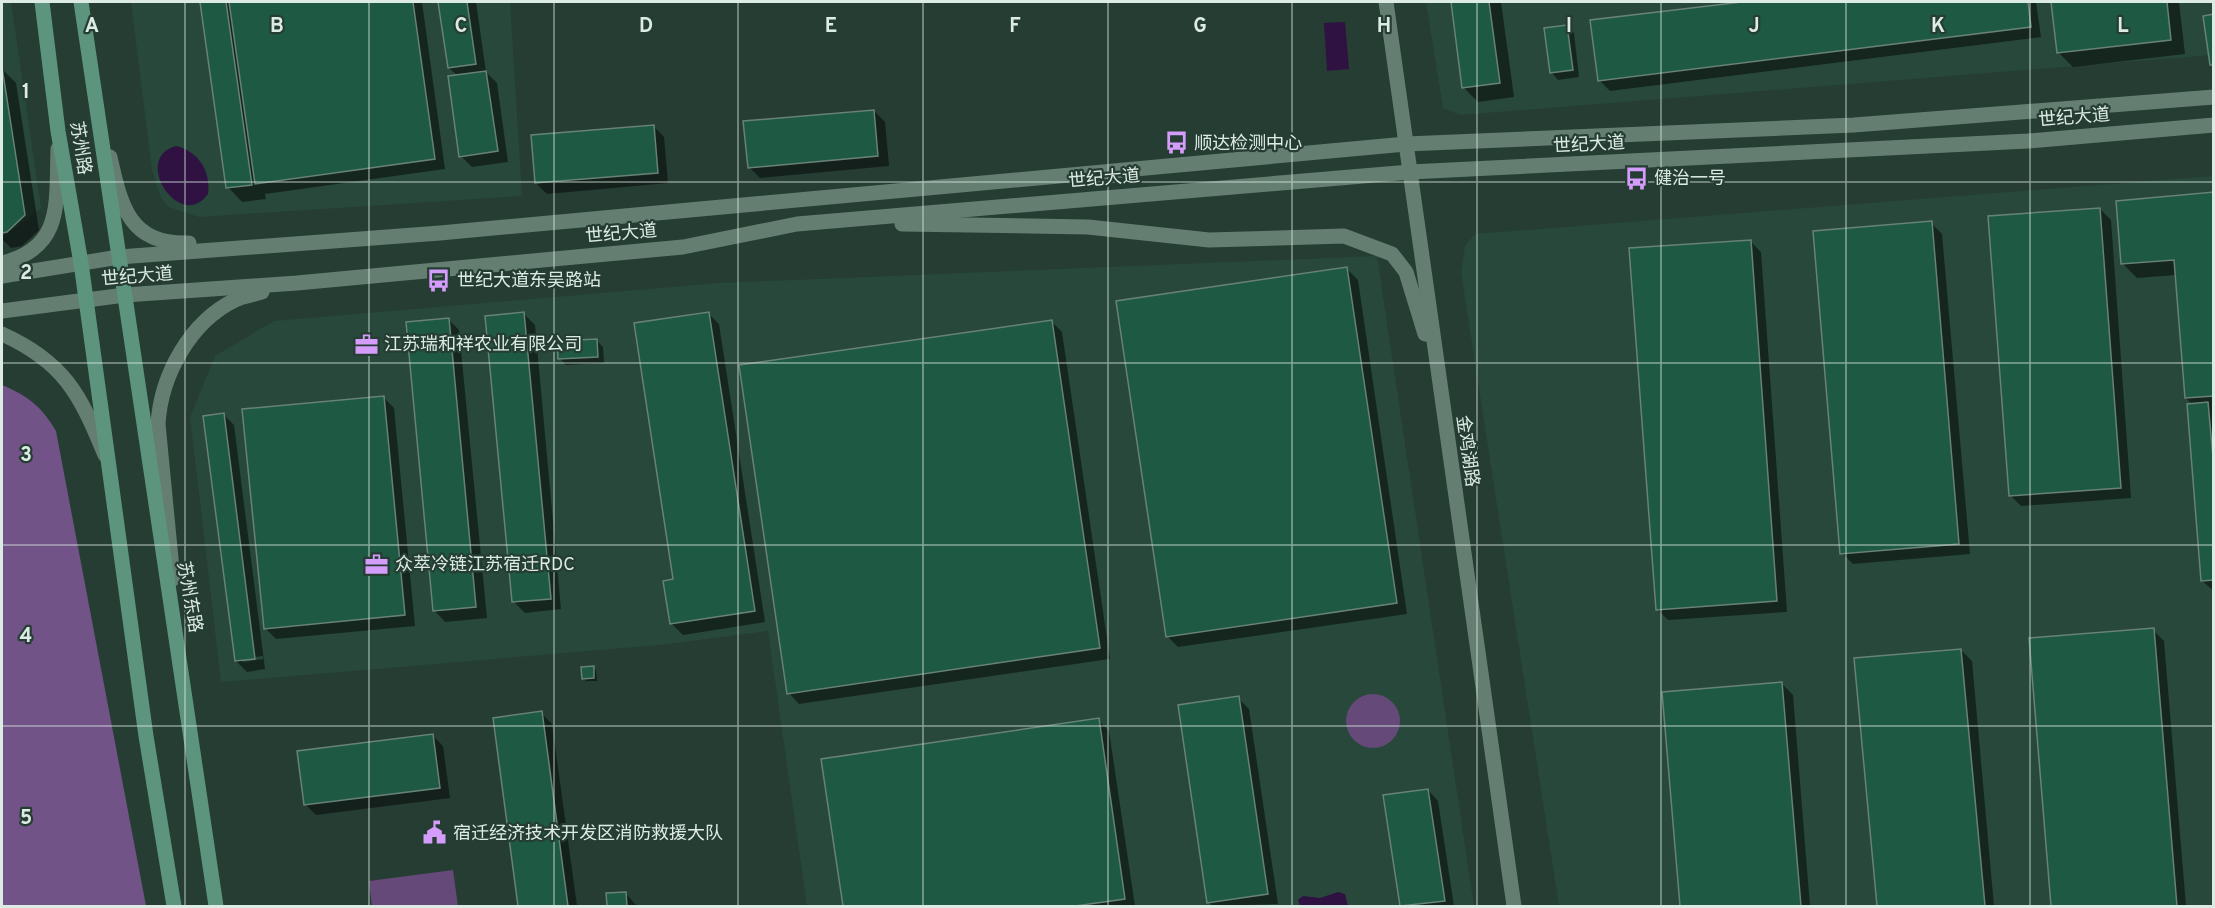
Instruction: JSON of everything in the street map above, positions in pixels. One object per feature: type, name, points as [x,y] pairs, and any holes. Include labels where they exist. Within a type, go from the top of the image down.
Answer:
[{"type":"main road","name":"苏州路","points":[[42,2],[58,131],[81,263],[84,300]]},
{"type":"main road","name":"苏州路","points":[[81,2],[125,296]]},
{"type":"main road","name":"苏州东路","points":[[125,296],[216,906]]},
{"type":"main road","points":[[84,300],[146,736],[174,906]]},
{"type":"street","name":"金鸡湖路","points":[[1386,2],[1514,906]]},
{"type":"street","points":[[93,83],[120,200],[138,228],[154,239],[172,244],[440,232]]},
{"type":"street","name":"世纪大道","points":[[2,276],[119,258],[440,232],[1406,144],[1854,125],[2214,97]]},
{"type":"street","name":"世纪大道","points":[[2,311],[125,296],[297,283],[683,247],[797,224],[1410,172],[2028,141],[2214,125]]},
{"type":"street","points":[[2,262],[21,258],[39,247],[51,228],[56,207],[58,131]]},
{"type":"street","points":[[797,224],[1015,224],[1088,227],[1209,240],[1344,236],[1392,254],[1406,272],[1438,379]]},
{"type":"street","points":[[177,633],[168,503],[158,424],[159,405],[173,365],[192,336],[213,313],[236,299],[297,283]]},
{"type":"street","points":[[2,334],[27,346],[56,367],[85,406],[106,456]]},
{"type":"shaded area","points":[[2,2],[11,2],[41,208],[2,238]]},
{"type":"shaded area","points":[[131,2],[510,2],[522,196],[199,217],[169,207],[161,198],[152,170]]},
{"type":"shaded area","points":[[1426,2],[2213,2],[2213,55],[1460,115],[1443,108]]},
{"type":"shaded area","points":[[1345,22],[1349,69],[1327,71],[1324,23]]},
{"type":"shaded area","points":[[176,146],[191,152],[205,170],[208,194],[197,204],[185,205],[174,199],[165,189],[159,177],[158,164],[163,153]]},
{"type":"shaded area","points":[[2213,176],[2213,906],[1559,906],[1461,272],[1465,246],[1475,234]]},
{"type":"shaded area","points":[[1377,256],[1474,906],[807,906],[768,631],[660,645],[221,682],[190,417],[215,356],[274,321],[719,283]]},
{"type":"shaded area","points":[[2,385],[33,403],[56,431],[146,906],[2,906]]},
{"type":"shaded area","points":[[1373,694],[1383,696],[1392,702],[1398,711],[1400,721],[1398,731],[1392,740],[1383,746],[1373,748],[1363,746],[1354,740],[1348,731],[1346,721],[1348,711],[1354,702],[1363,696]]},
{"type":"shaded area","points":[[453,870],[458,906],[372,906],[369,881]]},
{"type":"shaded area","points":[[1338,892],[1345,894],[1348,906],[1300,906],[1298,900],[1303,896],[1320,898]]},
{"type":"building","points":[[200,2],[226,2],[252,185],[226,188]]},
{"type":"building","points":[[229,2],[413,2],[435,159],[255,184]]},
{"type":"building","points":[[438,2],[467,2],[476,64],[448,68]]},
{"type":"building","points":[[1451,2],[1489,2],[1500,83],[1462,88]]},
{"type":"building","points":[[1742,2],[2028,2],[2031,27],[1598,81],[1590,20]]},
{"type":"building","points":[[2051,2],[2167,2],[2171,40],[2057,53]]},
{"type":"building","points":[[2214,14],[2214,65],[2210,65],[2203,16]]},
{"type":"building","points":[[1567,25],[1573,70],[1550,73],[1544,28]]},
{"type":"building","points":[[2,67],[25,215],[7,232],[2,233]]},
{"type":"building","points":[[486,71],[498,151],[459,157],[448,76]]},
{"type":"building","points":[[874,110],[878,156],[748,168],[743,121]]},
{"type":"building","points":[[654,125],[658,173],[535,183],[531,135]]},
{"type":"building","points":[[2214,192],[2214,396],[2185,398],[2174,260],[2121,264],[2116,201]]},
{"type":"building","points":[[2100,208],[2121,488],[2009,496],[1988,216]]},
{"type":"building","points":[[1932,221],[1959,544],[1840,554],[1813,231]]},
{"type":"building","points":[[1751,240],[1777,601],[1656,610],[1629,248]]},
{"type":"building","points":[[1347,267],[1397,603],[1166,637],[1116,301]]},
{"type":"building","points":[[524,312],[551,599],[512,602],[485,316]]},
{"type":"building","points":[[709,312],[755,611],[670,624],[663,581],[673,579],[634,323]]},
{"type":"building","points":[[449,318],[476,607],[433,611],[406,322]]},
{"type":"building","points":[[1052,320],[1100,648],[787,694],[739,365]]},
{"type":"building","points":[[597,339],[598,357],[558,359],[557,341]]},
{"type":"building","points":[[384,396],[405,615],[264,629],[242,409]]},
{"type":"building","points":[[2208,402],[2214,468],[2214,580],[2201,581],[2187,404]]},
{"type":"building","points":[[224,413],[255,659],[235,661],[203,416]]},
{"type":"building","points":[[2154,628],[2177,906],[2051,906],[2029,638]]},
{"type":"building","points":[[1961,649],[1985,906],[1877,906],[1854,658]]},
{"type":"building","points":[[594,666],[594,678],[582,679],[581,667]]},
{"type":"building","points":[[1782,682],[1801,906],[1680,906],[1662,692]]},
{"type":"building","points":[[1239,696],[1268,894],[1207,903],[1178,705]]},
{"type":"building","points":[[542,711],[568,906],[518,906],[493,718]]},
{"type":"building","points":[[1099,718],[1125,899],[1075,906],[843,906],[821,759]]},
{"type":"building","points":[[433,734],[440,788],[304,805],[297,751]]},
{"type":"building","points":[[1428,789],[1445,901],[1400,906],[1383,795]]},
{"type":"building","points":[[626,892],[627,906],[607,906],[606,893]]},
{"type":"place","name":"顺达检测中心","points":[[1176,143]]},
{"type":"place","name":"健治一号","points":[[1636,178]]},
{"type":"place","name":"世纪大道东吴路站","points":[[439,280]]},
{"type":"place","name":"江苏瑞和祥农业有限公司","points":[[366,344]]},
{"type":"place","name":"众萃冷链江苏宿迁RDC","points":[[377,564]]},
{"type":"place","name":"宿迁经济技术开发区消防救援大队","points":[[435,833]]}]
